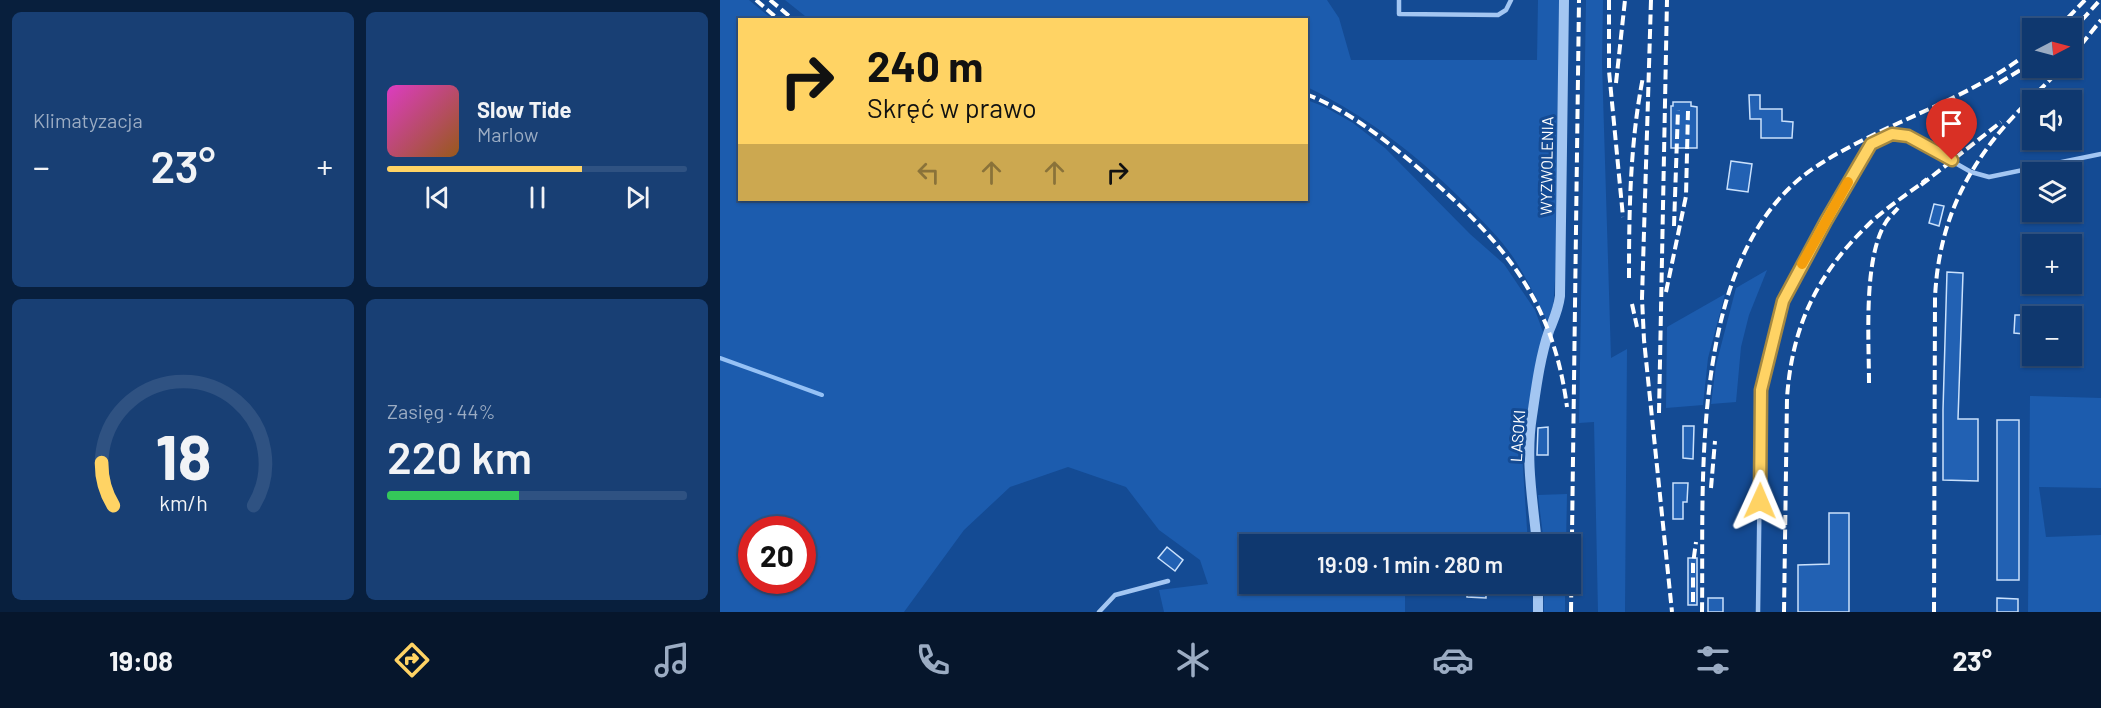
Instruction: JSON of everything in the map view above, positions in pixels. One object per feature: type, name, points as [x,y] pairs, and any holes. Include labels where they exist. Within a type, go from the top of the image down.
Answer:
[{"type":"street","name":"WYZWOLENIA","points":[[1549,330],[1558,312],[1560,296],[1564,0]]},
{"type":"street","name":"LASOKI","points":[[1536,534],[1528,458],[1532,418],[1549,330]]},
{"type":"street","points":[[1538,594],[1538,612]]},
{"type":"lane","points":[[1399,0],[1399,14],[1487,15],[1498,15],[1506,10],[1511,0]]},
{"type":"lane","points":[[1758,612],[1761,390],[1783,301],[1871,144],[1892,134],[1908,136],[1971,172],[1989,177],[2101,154]]},
{"type":"lane","points":[[1099,612],[1115,595],[1168,581]]},
{"type":"shaded area","points":[[720,0],[749,0],[771,18],[738,18],[738,201],[1308,201],[1308,100],[1353,123],[1385,148],[1470,234],[1504,264],[1535,310],[1543,332],[1522,453],[1527,534],[1239,534],[1239,594],[1405,594],[1405,612],[1164,612],[1159,590],[1208,584],[1200,560],[1159,530],[1126,487],[1068,467],[1010,487],[964,530],[904,612],[720,612]]},
{"type":"shaded area","points":[[785,0],[1327,0],[1339,18],[1351,60],[1537,60],[1538,0],[1559,0],[1556,265],[1553,310],[1547,321],[1527,280],[1508,250],[1431,170],[1372,124],[1308,88],[1308,18],[808,18]]},
{"type":"shaded area","points":[[1586,0],[1603,0],[1602,63],[1611,358],[1627,349],[1625,612],[1598,612],[1594,422],[1579,423]]},
{"type":"shaded area","points":[[1767,270],[1749,315],[1741,347],[1736,402],[1711,404],[1716,365],[1736,288]]},
{"type":"shaded area","points":[[1725,294],[1708,358],[1703,405],[1666,408],[1667,327]]},
{"type":"shaded area","points":[[2030,396],[2101,398],[2101,488],[2039,487],[2046,537],[2101,535],[2101,612],[2028,612]]},
{"type":"shaded area","points":[[1567,494],[1566,534],[1543,534],[1538,495]]},
{"type":"shaded area","points":[[1544,594],[1565,594],[1565,612],[1544,612]]},
{"type":"building","points":[[1749,95],[1760,95],[1760,109],[1782,109],[1782,121],[1793,122],[1792,138],[1761,138],[1761,119],[1750,119]]},
{"type":"building","points":[[1673,102],[1691,102],[1691,106],[1697,107],[1697,148],[1671,148],[1671,106]]},
{"type":"building","points":[[1731,161],[1752,164],[1748,192],[1727,189]]},
{"type":"building","points":[[1934,204],[1944,206],[1939,226],[1929,223]]},
{"type":"building","points":[[1947,272],[1963,273],[1958,419],[1978,419],[1978,481],[1943,480]]},
{"type":"building","points":[[2015,315],[2022,315],[2022,334],[2014,333]]},
{"type":"building","points":[[1997,420],[2019,420],[2019,580],[1997,580]]},
{"type":"building","points":[[1683,426],[1694,426],[1693,459],[1683,458]]},
{"type":"building","points":[[1548,427],[1548,455],[1537,455],[1538,428]]},
{"type":"building","points":[[1673,483],[1688,483],[1687,502],[1683,502],[1683,519],[1673,519]]},
{"type":"building","points":[[1829,513],[1849,513],[1849,612],[1798,612],[1798,565],[1829,564]]},
{"type":"building","points":[[1167,547],[1183,560],[1175,571],[1158,558]]},
{"type":"building","points":[[1688,558],[1697,558],[1697,605],[1688,605]]},
{"type":"building","points":[[1467,594],[1486,594],[1486,598],[1467,597]]},
{"type":"building","points":[[1708,598],[1723,598],[1723,612],[1708,612]]},
{"type":"building","points":[[1997,598],[2018,599],[2018,612],[1997,612]]},
{"type":"waterway","points":[[720,358],[822,395]]},
{"type":"railway","points":[[756,0],[777,18]]},
{"type":"railway","points":[[770,0],[792,18]]},
{"type":"railway","points":[[1571,612],[1579,0]]},
{"type":"railway","points":[[1609,0],[1609,71],[1623,217]]},
{"type":"railway","points":[[1616,83],[1625,0]]},
{"type":"railway","points":[[1651,0],[1642,298],[1644,340],[1672,612]]},
{"type":"railway","points":[[1659,413],[1667,0]]},
{"type":"railway","points":[[2068,18],[2085,0]]},
{"type":"railway","points":[[2082,20],[2100,0]]},
{"type":"railway","points":[[2082,44],[2101,20]]},
{"type":"railway","points":[[1702,612],[1705,432],[1712,368],[1725,306],[1746,250],[1777,202],[1820,164],[1873,135],[1982,83],[2022,57]]},
{"type":"railway","points":[[1999,83],[2022,69]]},
{"type":"railway","points":[[1629,278],[1633,152],[1643,77]]},
{"type":"railway","points":[[1934,612],[1935,298],[1941,251],[1954,207],[1975,166],[2004,127],[2051,78]]},
{"type":"railway","points":[[1308,95],[1353,118],[1396,149],[1452,198],[1500,249],[1520,275],[1550,335],[1560,369],[1567,407]]},
{"type":"railway","points":[[1674,226],[1678,110]]},
{"type":"railway","points":[[1666,292],[1686,196],[1688,111]]},
{"type":"railway","points":[[1921,185],[2001,122]]},
{"type":"railway","points":[[1784,612],[1787,398],[1790,372],[1801,324],[1822,282],[1851,243],[1890,206],[1927,179]]},
{"type":"railway","points":[[1869,383],[1868,323],[1874,256],[1886,222],[1898,208]]},
{"type":"railway","points":[[1632,304],[1637,327]]},
{"type":"railway","points":[[1711,488],[1715,441]]},
{"type":"railway","points":[[1693,602],[1693,564],[1696,542]]},
{"type":"slow traffic","points":[[1802,264],[1848,182]]},
{"type":"route","points":[[1760,501],[1761,390],[1783,301],[1826,221],[1871,144],[1892,134],[1908,136],[1952,160]]}]
